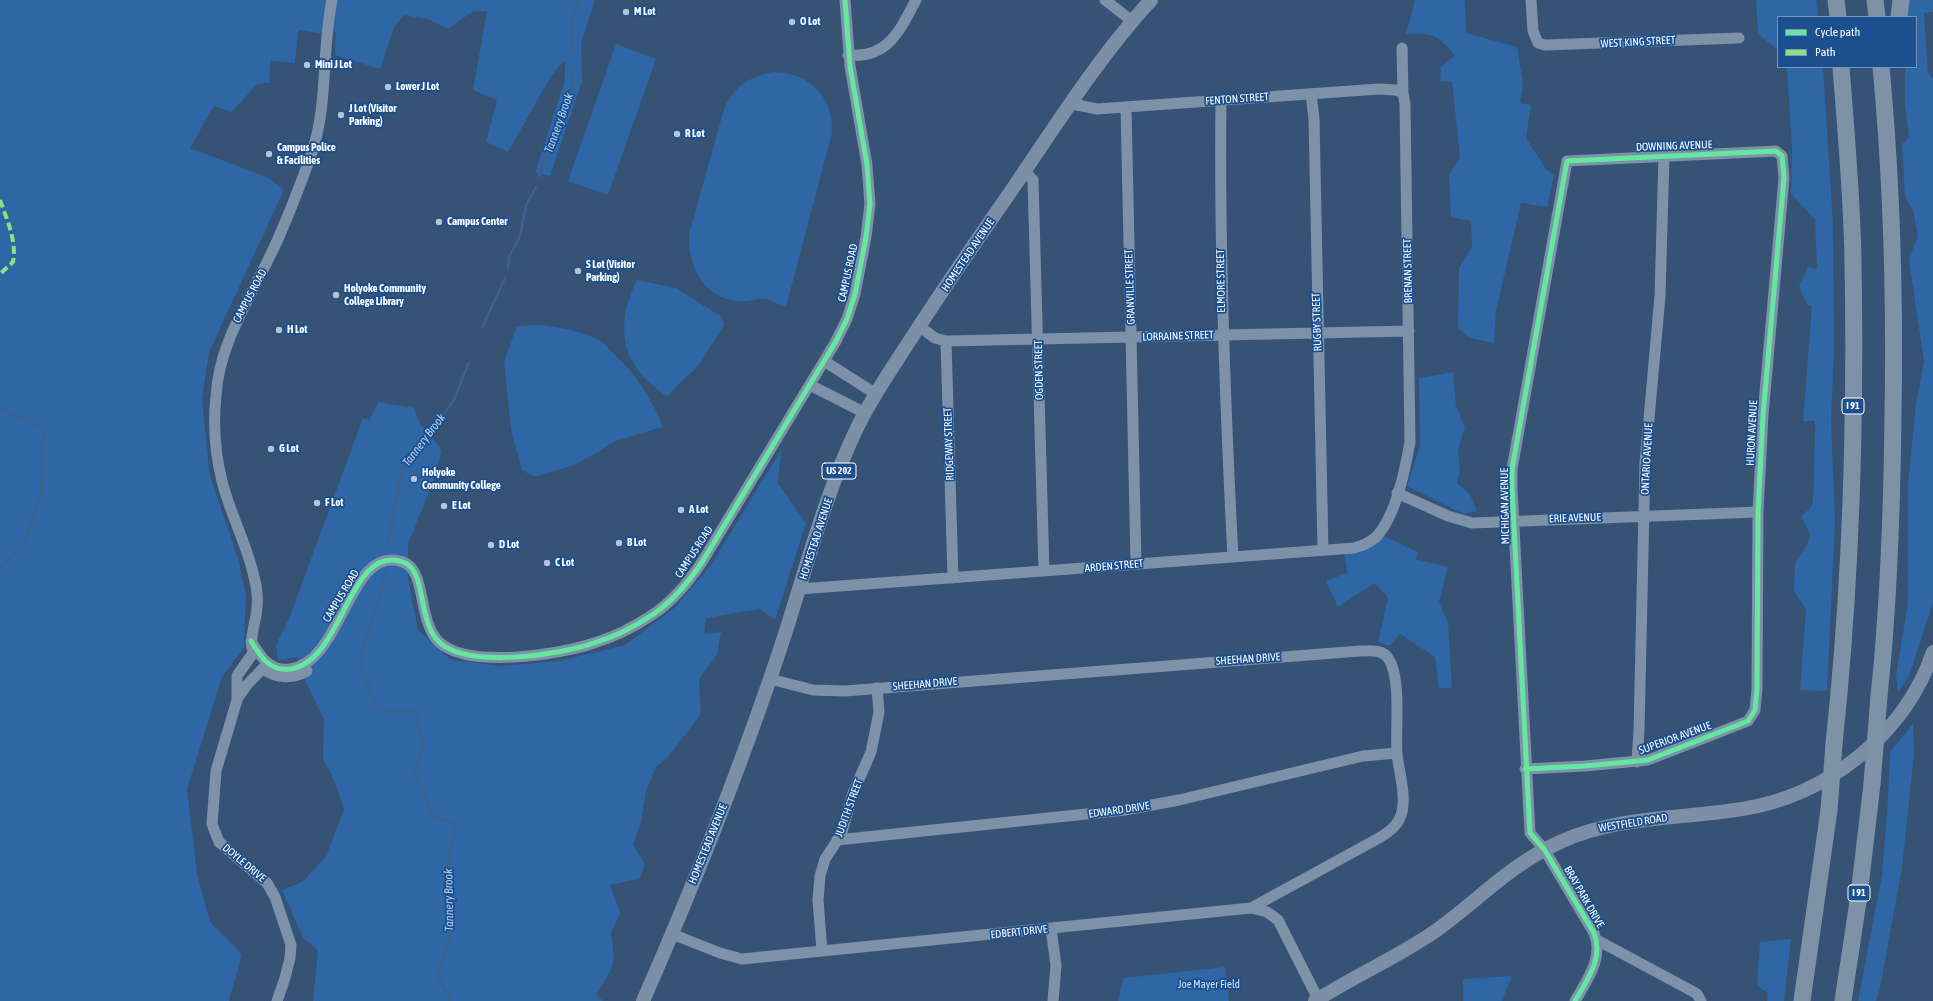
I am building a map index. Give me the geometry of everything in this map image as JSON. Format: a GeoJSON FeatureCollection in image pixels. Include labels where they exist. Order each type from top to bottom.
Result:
{"type":"FeatureCollection","features":[{"type":"Feature","properties":{"kind":"highway"},"geometry":{"type":"LineString","coordinates":[[1836,0],[1838,16]]}},
{"type":"Feature","properties":{"kind":"highway"},"geometry":{"type":"LineString","coordinates":[[1875,0],[1877,16]]}},
{"type":"Feature","properties":{"kind":"highway"},"geometry":{"type":"LineString","coordinates":[[1899,16],[1902,0]]}},
{"type":"Feature","properties":{"kind":"highway","name":"I 91"},"geometry":{"type":"LineString","coordinates":[[1802,1001],[1829,810],[1834,744],[1841,684],[1848,571],[1854,367],[1853,260],[1849,173],[1841,68]]}},
{"type":"Feature","properties":{"kind":"highway","name":"I 91"},"geometry":{"type":"LineString","coordinates":[[1843,1001],[1859,895],[1872,784],[1889,554],[1893,443],[1892,207],[1887,125],[1881,68]]}},
{"type":"Feature","properties":{"kind":"highway"},"geometry":{"type":"LineString","coordinates":[[1887,125],[1893,68]]}},
{"type":"Feature","properties":{"kind":"main road","name":"HOMESTEAD AVENUE"},"geometry":{"type":"LineString","coordinates":[[642,1001],[672,934],[729,792],[770,679],[840,469],[865,413],[919,326],[1072,104],[1132,22],[1151,0]]}},
{"type":"Feature","properties":{"kind":"main road","name":"WESTFIELD ROAD"},"geometry":{"type":"LineString","coordinates":[[1318,1000],[1432,933],[1516,866],[1544,849],[1574,836],[1610,826],[1742,809],[1771,803],[1802,792],[1848,765],[1889,727],[1914,692],[1933,652]]}},
{"type":"Feature","properties":{"kind":"street","name":"CAMPUS ROAD"},"geometry":{"type":"LineString","coordinates":[[332,0],[329,18],[322,110],[311,156],[277,243],[229,337],[217,384],[215,420],[222,481],[246,550],[256,586],[257,608],[251,641],[255,652],[255,659],[265,666],[288,670],[300,667],[318,654],[362,579],[378,563],[388,560],[405,562],[413,569],[419,582],[425,618],[431,632],[446,647],[466,654],[497,658],[561,651],[605,639],[639,623],[662,608],[691,577],[842,332],[852,307],[866,237],[870,194],[867,165],[848,55],[845,0]]}},
{"type":"Feature","properties":{"kind":"street"},"geometry":{"type":"LineString","coordinates":[[848,55],[869,55],[888,44],[897,33],[916,0]]}},
{"type":"Feature","properties":{"kind":"street"},"geometry":{"type":"LineString","coordinates":[[1105,0],[1132,22]]}},
{"type":"Feature","properties":{"kind":"street","name":"WEST KING STREET"},"geometry":{"type":"LineString","coordinates":[[1531,0],[1533,31],[1538,42],[1555,46],[1740,38]]}},
{"type":"Feature","properties":{"kind":"street","name":"BRENAN STREET"},"geometry":{"type":"LineString","coordinates":[[1397,493],[1407,457],[1410,436],[1405,104],[1403,94],[1402,48]]}},
{"type":"Feature","properties":{"kind":"street","name":"FENTON STREET"},"geometry":{"type":"LineString","coordinates":[[1072,104],[1097,109],[1387,89],[1396,90],[1403,94]]}},
{"type":"Feature","properties":{"kind":"street","name":"RUGBY STREET"},"geometry":{"type":"LineString","coordinates":[[1311,94],[1314,119],[1323,550]]}},
{"type":"Feature","properties":{"kind":"street","name":"ELMORE STREET"},"geometry":{"type":"LineString","coordinates":[[1221,100],[1220,197],[1222,334],[1233,557]]}},
{"type":"Feature","properties":{"kind":"street","name":"GRANVILLE STREET"},"geometry":{"type":"LineString","coordinates":[[1126,106],[1136,563]]}},
{"type":"Feature","properties":{"kind":"street","name":"DOWNING AVENUE"},"geometry":{"type":"LineString","coordinates":[[1567,161],[1768,151],[1776,151],[1780,154]]}},
{"type":"Feature","properties":{"kind":"street","name":"HURON AVENUE"},"geometry":{"type":"LineString","coordinates":[[1754,714],[1757,689],[1758,512],[1763,415],[1784,178],[1784,163],[1780,154]]}},
{"type":"Feature","properties":{"kind":"street","name":"ONTARIO AVENUE"},"geometry":{"type":"LineString","coordinates":[[1637,762],[1645,462],[1660,296],[1664,156]]}},
{"type":"Feature","properties":{"kind":"street","name":"MICHIGAN AVENUE"},"geometry":{"type":"LineString","coordinates":[[1544,849],[1530,833],[1525,769],[1512,469],[1567,161]]}},
{"type":"Feature","properties":{"kind":"street","name":"OGDEN STREET"},"geometry":{"type":"LineString","coordinates":[[1025,172],[1033,180],[1044,571]]}},
{"type":"Feature","properties":{"kind":"street"},"geometry":{"type":"LineString","coordinates":[[919,326],[935,338],[946,341]]}},
{"type":"Feature","properties":{"kind":"street","name":"LORRAINE STREET"},"geometry":{"type":"LineString","coordinates":[[946,341],[1409,331]]}},
{"type":"Feature","properties":{"kind":"street","name":"RIDGEWAY STREET"},"geometry":{"type":"LineString","coordinates":[[946,341],[953,578]]}},
{"type":"Feature","properties":{"kind":"street"},"geometry":{"type":"LineString","coordinates":[[824,361],[876,394]]}},
{"type":"Feature","properties":{"kind":"street"},"geometry":{"type":"LineString","coordinates":[[810,385],[865,413]]}},
{"type":"Feature","properties":{"kind":"street","name":"ERIE AVENUE"},"geometry":{"type":"LineString","coordinates":[[1397,493],[1462,521],[1478,523],[1758,512]]}},
{"type":"Feature","properties":{"kind":"street","name":"ARDEN STREET"},"geometry":{"type":"LineString","coordinates":[[799,589],[1354,548],[1369,543],[1375,537],[1383,526],[1397,493]]}},
{"type":"Feature","properties":{"kind":"street","name":"SHEEHAN DRIVE"},"geometry":{"type":"LineString","coordinates":[[770,679],[820,691],[845,691],[1244,659],[1375,651],[1382,653],[1388,658],[1395,676],[1397,753],[1403,805],[1402,813],[1396,824],[1374,841],[1251,908]]}},
{"type":"Feature","properties":{"kind":"street","name":"DOYLE DRIVE"},"geometry":{"type":"LineString","coordinates":[[237,700],[237,676],[255,652]]}},
{"type":"Feature","properties":{"kind":"street","name":"DOYLE DRIVE"},"geometry":{"type":"LineString","coordinates":[[265,666],[246,686],[237,700],[216,771],[213,790],[212,824],[219,842],[267,883],[275,897],[291,945],[290,958],[277,1001]]}},
{"type":"Feature","properties":{"kind":"street","name":"JUDITH STREET"},"geometry":{"type":"LineString","coordinates":[[822,951],[818,909],[818,884],[825,859],[846,822],[853,793],[872,748],[880,712],[878,688]]}},
{"type":"Feature","properties":{"kind":"street","name":"SUPERIOR AVENUE"},"geometry":{"type":"LineString","coordinates":[[1525,769],[1648,760],[1748,721],[1754,714]]}},
{"type":"Feature","properties":{"kind":"street","name":"EDWARD DRIVE"},"geometry":{"type":"LineString","coordinates":[[837,840],[1125,810],[1179,800],[1363,756],[1397,753]]}},
{"type":"Feature","properties":{"kind":"street","name":"BRAY PARK DRIVE"},"geometry":{"type":"LineString","coordinates":[[1544,849],[1597,940],[1598,956],[1595,965],[1575,1001]]}},
{"type":"Feature","properties":{"kind":"street","name":"EDBERT DRIVE"},"geometry":{"type":"LineString","coordinates":[[672,934],[720,953],[742,959],[1251,908],[1267,912],[1278,920],[1318,1000]]}},
{"type":"Feature","properties":{"kind":"street"},"geometry":{"type":"LineString","coordinates":[[1050,929],[1056,965],[1053,1001]]}},
{"type":"Feature","properties":{"kind":"street","name":"BRAY PARK DRIVE"},"geometry":{"type":"LineString","coordinates":[[1597,940],[1694,992],[1701,1001]]}},
{"type":"Feature","properties":{"kind":"green space"},"geometry":{"type":"Polygon","coordinates":[[[0,0],[595,0],[581,43],[582,81],[550,176],[535,173],[565,80],[565,60],[551,76],[508,152],[486,142],[497,100],[473,90],[487,11],[472,12],[448,29],[428,19],[404,15],[394,27],[380,69],[335,55],[336,32],[319,33],[298,30],[295,63],[271,61],[269,83],[257,84],[232,112],[214,106],[190,148],[269,178],[284,190],[209,352],[202,400],[210,476],[238,558],[246,596],[244,648],[222,677],[187,789],[197,874],[210,922],[242,954],[229,1001],[0,1001],[0,0]]]}},
{"type":"Feature","properties":{"kind":"green space"},"geometry":{"type":"Polygon","coordinates":[[[1415,0],[1465,0],[1466,33],[1517,47],[1523,84],[1520,103],[1531,105],[1526,138],[1546,169],[1554,175],[1547,207],[1521,203],[1496,311],[1494,343],[1470,338],[1458,328],[1459,268],[1472,246],[1471,221],[1451,217],[1449,176],[1460,157],[1452,82],[1440,81],[1441,67],[1455,55],[1434,36],[1423,34],[1406,34],[1415,0]]]}},
{"type":"Feature","properties":{"kind":"green space"},"geometry":{"type":"Polygon","coordinates":[[[1756,0],[1816,0],[1818,16],[1777,16],[1777,49],[1758,34],[1756,0]]]}},
{"type":"Feature","properties":{"kind":"green space"},"geometry":{"type":"Polygon","coordinates":[[[1907,0],[1933,0],[1933,12],[1924,13],[1928,73],[1933,79],[1933,602],[1909,676],[1898,692],[1896,675],[1908,603],[1908,485],[1916,403],[1924,362],[1909,260],[1918,236],[1913,210],[1905,197],[1902,144],[1909,137],[1905,106],[1905,68],[1917,68],[1917,16],[1905,16],[1907,0]]]}},
{"type":"Feature","properties":{"kind":"green space"},"geometry":{"type":"Polygon","coordinates":[[[616,44],[656,59],[608,195],[568,181],[616,44]]]}},
{"type":"Feature","properties":{"kind":"green space"},"geometry":{"type":"Polygon","coordinates":[[[1787,68],[1823,68],[1833,224],[1834,351],[1831,419],[1835,523],[1827,691],[1800,690],[1806,609],[1794,592],[1795,563],[1807,544],[1810,534],[1801,517],[1812,506],[1814,485],[1815,421],[1803,421],[1812,306],[1807,305],[1799,286],[1808,267],[1817,269],[1815,219],[1791,194],[1792,148],[1787,68]]]}},
{"type":"Feature","properties":{"kind":"green space"},"geometry":{"type":"Polygon","coordinates":[[[772,72],[797,76],[817,89],[824,97],[832,120],[832,133],[786,307],[766,299],[739,301],[724,298],[714,293],[699,277],[694,267],[689,245],[689,234],[724,109],[732,94],[743,84],[756,77],[772,72]]]}},
{"type":"Feature","properties":{"kind":"green space"},"geometry":{"type":"Polygon","coordinates":[[[637,280],[676,288],[722,317],[724,325],[699,365],[667,396],[652,385],[640,372],[631,359],[626,345],[624,330],[625,314],[637,280]]]}},
{"type":"Feature","properties":{"kind":"green space"},"geometry":{"type":"Polygon","coordinates":[[[539,325],[578,332],[603,342],[637,379],[649,397],[663,427],[618,440],[575,465],[534,477],[522,470],[511,429],[504,361],[517,326],[539,325]]]}},
{"type":"Feature","properties":{"kind":"green space"},"geometry":{"type":"Polygon","coordinates":[[[1453,372],[1456,406],[1465,427],[1458,450],[1460,469],[1457,483],[1470,494],[1477,511],[1463,514],[1407,486],[1420,445],[1419,378],[1453,372]]]}},
{"type":"Feature","properties":{"kind":"green space"},"geometry":{"type":"Polygon","coordinates":[[[378,402],[414,408],[420,424],[442,450],[433,482],[408,544],[408,578],[418,630],[451,660],[501,666],[559,661],[625,645],[674,608],[711,565],[781,450],[778,483],[806,523],[775,620],[760,609],[706,618],[704,634],[721,632],[717,655],[699,679],[701,714],[668,757],[657,766],[646,790],[641,822],[633,844],[645,865],[639,879],[610,885],[620,913],[611,933],[614,956],[611,970],[596,994],[603,1001],[313,1001],[318,950],[303,938],[282,890],[302,882],[326,857],[344,809],[335,782],[323,759],[324,720],[306,682],[298,657],[278,660],[276,645],[290,616],[363,418],[370,420],[378,402]]]}},
{"type":"Feature","properties":{"kind":"green space"},"geometry":{"type":"Polygon","coordinates":[[[1384,536],[1419,553],[1415,559],[1448,567],[1439,601],[1448,623],[1452,688],[1439,688],[1435,657],[1400,634],[1390,646],[1378,642],[1388,598],[1375,583],[1338,607],[1326,581],[1347,573],[1344,553],[1366,548],[1384,536]]]}},
{"type":"Feature","properties":{"kind":"green space"},"geometry":{"type":"Polygon","coordinates":[[[1913,724],[1914,754],[1902,868],[1880,988],[1876,1001],[1858,1001],[1882,875],[1890,752],[1913,724]]]}},
{"type":"Feature","properties":{"kind":"green space"},"geometry":{"type":"Polygon","coordinates":[[[1791,939],[1784,1001],[1767,1001],[1768,993],[1757,986],[1760,942],[1791,939]]]}},
{"type":"Feature","properties":{"kind":"green space","name":"Joe Mayer Field"},"geometry":{"type":"Polygon","coordinates":[[[1225,967],[1229,1001],[1118,1001],[1123,978],[1225,967]]]}},
{"type":"Feature","properties":{"kind":"green space"},"geometry":{"type":"Polygon","coordinates":[[[1512,976],[1502,1001],[1463,1001],[1463,979],[1512,976]]]}},
{"type":"Feature","properties":{"kind":"waterway","name":"Tannery Brook"},"geometry":{"type":"LineString","coordinates":[[571,52],[573,18],[580,0]]}},
{"type":"Feature","properties":{"kind":"waterway","name":"Tannery Brook"},"geometry":{"type":"LineString","coordinates":[[539,176],[573,84],[573,69]]}},
{"type":"Feature","properties":{"kind":"waterway","name":"Tannery Brook"},"geometry":{"type":"LineString","coordinates":[[508,268],[509,257],[520,236],[526,205],[536,187]]}},
{"type":"Feature","properties":{"kind":"waterway","name":"Tannery Brook"},"geometry":{"type":"LineString","coordinates":[[482,328],[505,278]]}},
{"type":"Feature","properties":{"kind":"waterway","name":"Tannery Brook"},"geometry":{"type":"LineString","coordinates":[[388,547],[401,471],[454,400],[469,362]]}},
{"type":"Feature","properties":{"kind":"waterway"},"geometry":{"type":"LineString","coordinates":[[0,408],[43,429],[42,491],[27,537],[4,565],[0,566]]}},
{"type":"Feature","properties":{"kind":"waterway","name":"Tannery Brook"},"geometry":{"type":"LineString","coordinates":[[386,572],[360,661],[377,710],[415,711],[423,745],[414,770],[432,815],[456,824],[447,867],[450,936],[438,977],[450,997],[450,1001]]}},
{"type":"Feature","properties":{"kind":"marked path"},"geometry":{"type":"LineString","coordinates":[[0,200],[11,231],[14,246],[13,262],[0,274]]}},
{"type":"Feature","properties":{"kind":"cycle path"},"geometry":{"type":"LineString","coordinates":[[251,641],[266,662],[277,668],[290,669],[308,662],[323,647],[357,586],[370,570],[385,561],[403,562],[411,567],[416,575],[427,622],[432,633],[439,642],[453,650],[471,655],[514,657],[559,652],[578,648],[601,641],[631,628],[659,610],[679,592],[702,562],[835,343],[847,319],[855,294],[866,237],[870,204],[867,165],[850,66],[845,0]]}},
{"type":"Feature","properties":{"kind":"cycle path"},"geometry":{"type":"LineString","coordinates":[[1525,769],[1585,766],[1648,760],[1748,721],[1755,710],[1757,689],[1758,512],[1763,415],[1784,178],[1782,156],[1776,151],[1567,161],[1512,469],[1512,489],[1530,833],[1544,849],[1594,933],[1597,942],[1596,960],[1589,977],[1575,1001]]}},
{"type":"Feature","properties":{"kind":"place","name":"M Lot"},"geometry":{"type":"Point","coordinates":[626,12]}},
{"type":"Feature","properties":{"kind":"place","name":"O Lot"},"geometry":{"type":"Point","coordinates":[792,22]}},
{"type":"Feature","properties":{"kind":"place","name":"Mini J Lot"},"geometry":{"type":"Point","coordinates":[307,65]}},
{"type":"Feature","properties":{"kind":"place","name":"Lower J Lot"},"geometry":{"type":"Point","coordinates":[388,87]}},
{"type":"Feature","properties":{"kind":"place","name":"J Lot (Visitor Parking)"},"geometry":{"type":"Point","coordinates":[341,115]}},
{"type":"Feature","properties":{"kind":"place","name":"R Lot"},"geometry":{"type":"Point","coordinates":[677,134]}},
{"type":"Feature","properties":{"kind":"place","name":"Campus Police & Facilities"},"geometry":{"type":"Point","coordinates":[269,154]}},
{"type":"Feature","properties":{"kind":"place","name":"Campus Center"},"geometry":{"type":"Point","coordinates":[439,222]}},
{"type":"Feature","properties":{"kind":"place","name":"S Lot (Visitor Parking)"},"geometry":{"type":"Point","coordinates":[578,271]}},
{"type":"Feature","properties":{"kind":"place","name":"Holyoke Community College Library"},"geometry":{"type":"Point","coordinates":[336,295]}},
{"type":"Feature","properties":{"kind":"place","name":"H Lot"},"geometry":{"type":"Point","coordinates":[279,330]}},
{"type":"Feature","properties":{"kind":"place","name":"G Lot"},"geometry":{"type":"Point","coordinates":[271,449]}},
{"type":"Feature","properties":{"kind":"place","name":"Holyoke Community College"},"geometry":{"type":"Point","coordinates":[414,479]}},
{"type":"Feature","properties":{"kind":"place","name":"F Lot"},"geometry":{"type":"Point","coordinates":[317,503]}},
{"type":"Feature","properties":{"kind":"place","name":"E Lot"},"geometry":{"type":"Point","coordinates":[444,506]}},
{"type":"Feature","properties":{"kind":"place","name":"A Lot"},"geometry":{"type":"Point","coordinates":[681,510]}},
{"type":"Feature","properties":{"kind":"place","name":"B Lot"},"geometry":{"type":"Point","coordinates":[619,543]}},
{"type":"Feature","properties":{"kind":"place","name":"D Lot"},"geometry":{"type":"Point","coordinates":[491,545]}},
{"type":"Feature","properties":{"kind":"place","name":"C Lot"},"geometry":{"type":"Point","coordinates":[547,563]}}]}
